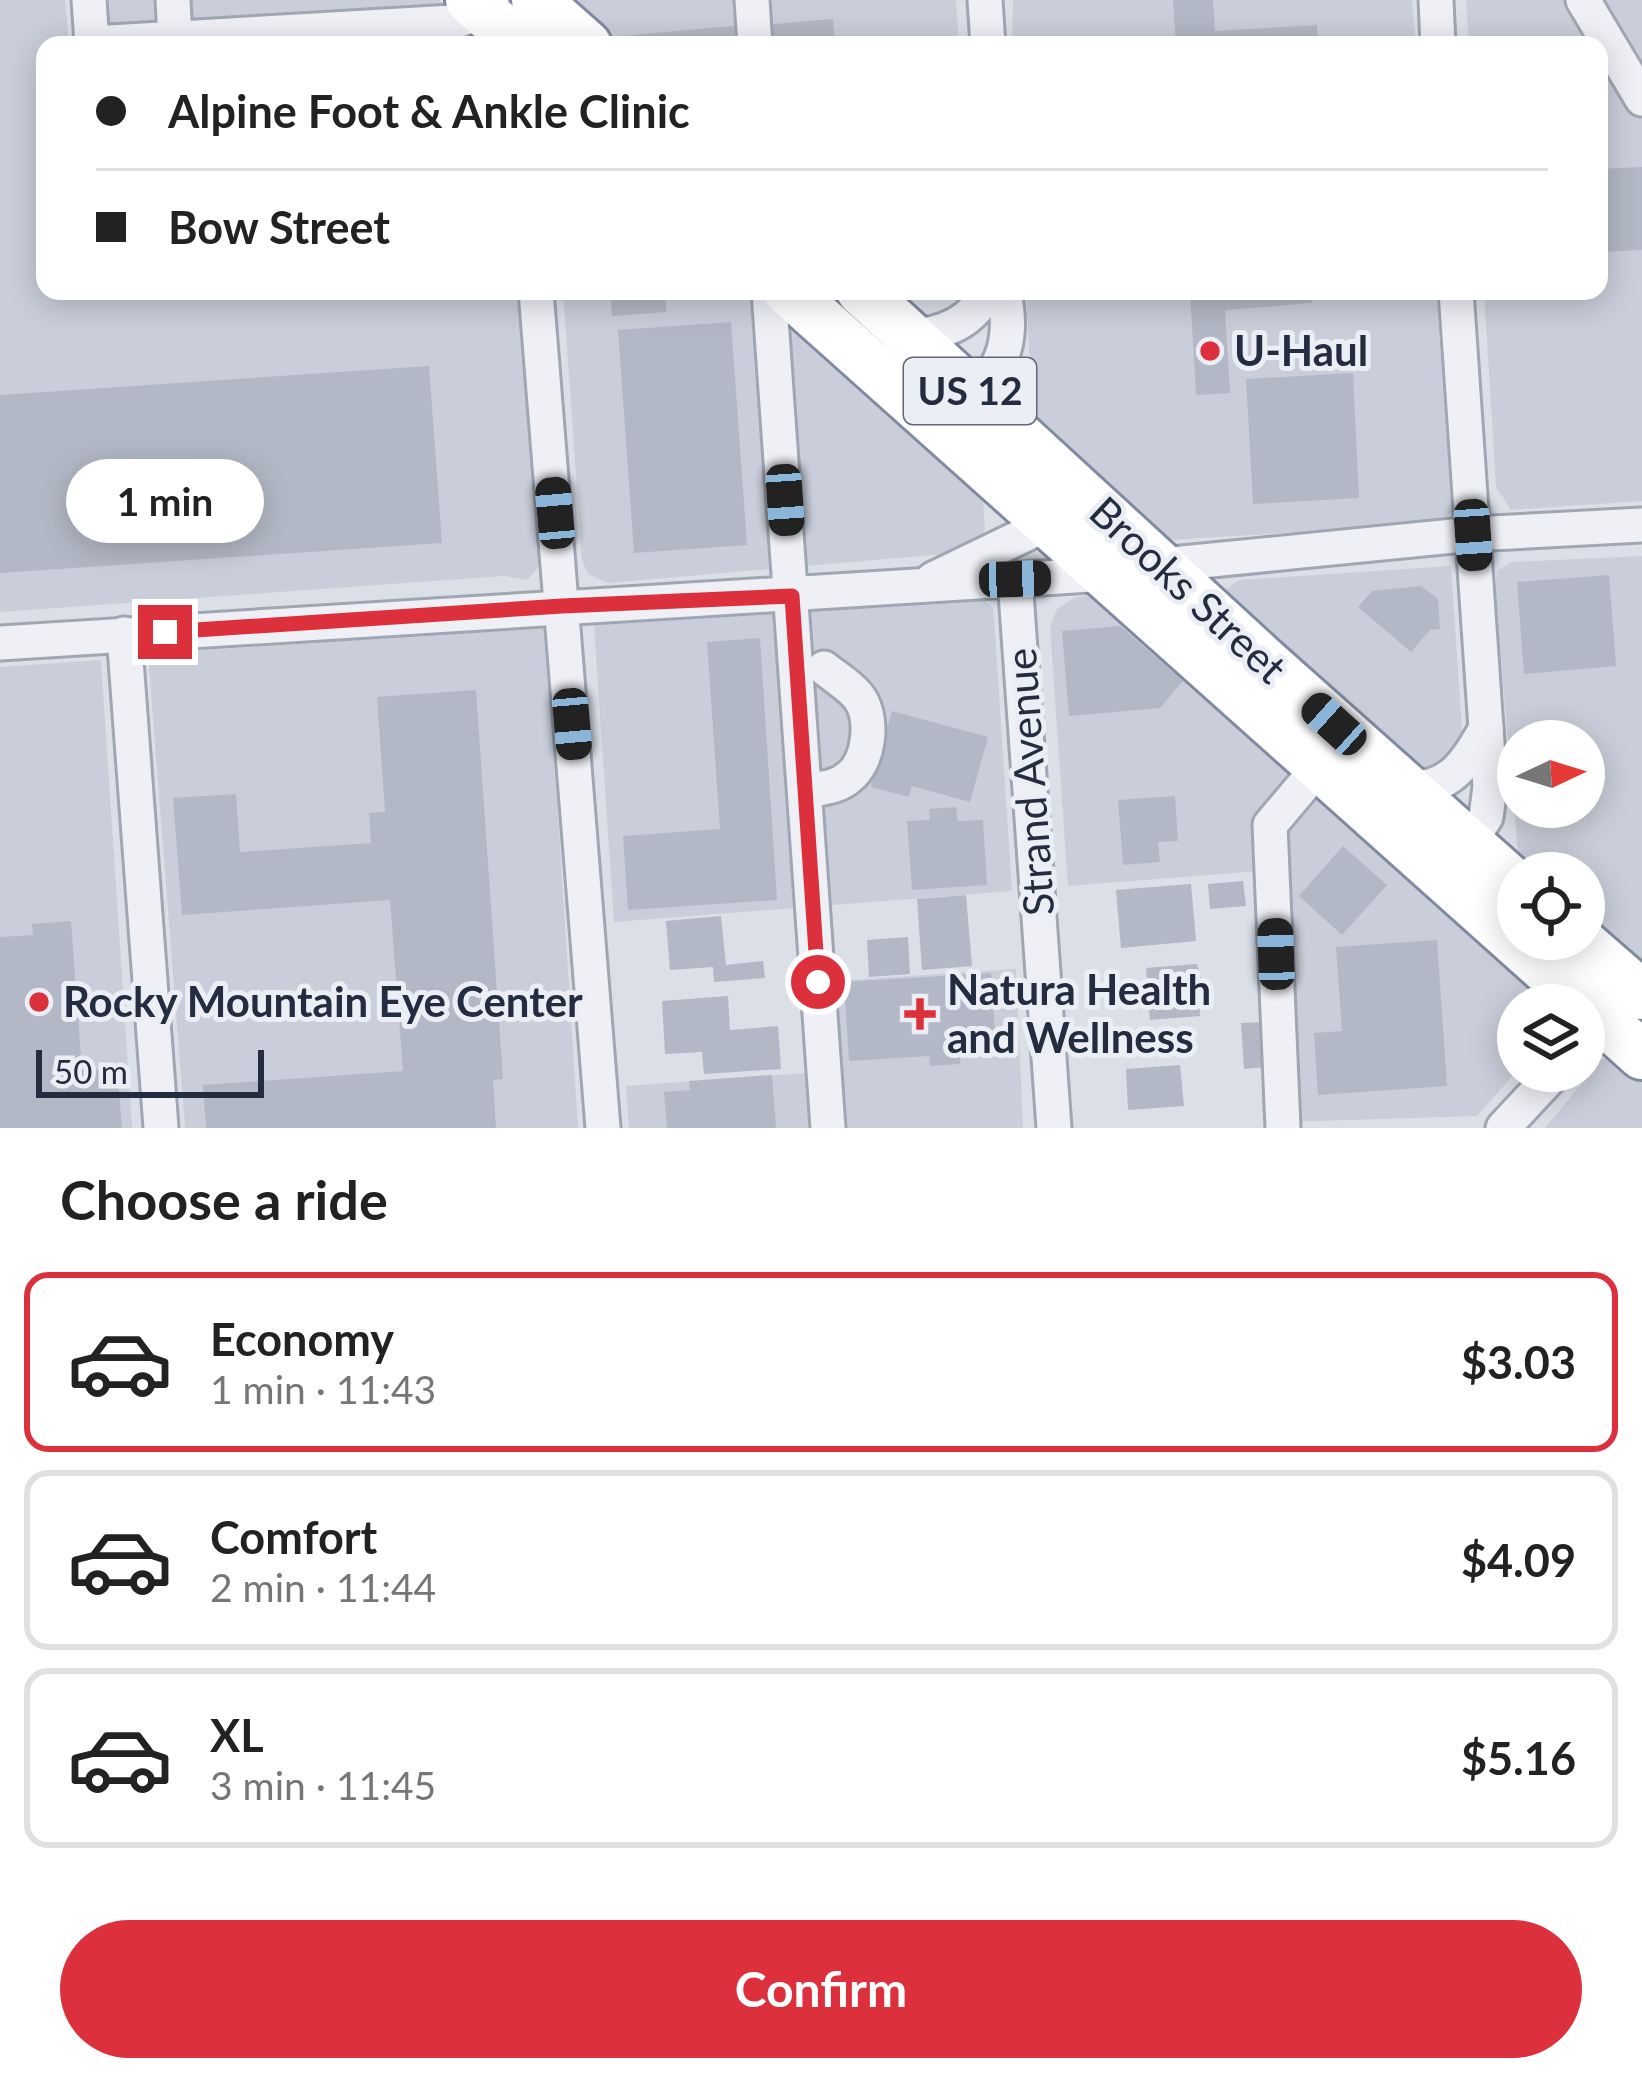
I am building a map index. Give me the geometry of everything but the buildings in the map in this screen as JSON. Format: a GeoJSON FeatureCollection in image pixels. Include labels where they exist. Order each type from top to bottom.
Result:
{"type":"FeatureCollection","features":[{"type":"Feature","properties":{"kind":"highway"},"geometry":{"type":"LineString","coordinates":[[536,0],[574,36]]}},
{"type":"Feature","properties":{"kind":"highway"},"geometry":{"type":"LineString","coordinates":[[482,4],[512,36]]}},
{"type":"Feature","properties":{"kind":"highway","name":"Brooks Street"},"geometry":{"type":"LineString","coordinates":[[801,300],[959,412],[1065,507],[1162,565],[1403,787],[1457,862],[1497,878]]}},
{"type":"Feature","properties":{"kind":"highway","name":"Brooks Street"},"geometry":{"type":"LineString","coordinates":[[871,300],[910,336],[959,412]]}},
{"type":"Feature","properties":{"kind":"highway","name":"Brooks Street"},"geometry":{"type":"LineString","coordinates":[[1065,507],[1106,574],[1318,769],[1457,862],[1615,1010]]}},
{"type":"Feature","properties":{"kind":"highway","name":"Brooks Street"},"geometry":{"type":"LineString","coordinates":[[1589,960],[1642,1055]]}},
{"type":"Feature","properties":{"kind":"street"},"geometry":{"type":"LineString","coordinates":[[89,0],[92,36]]}},
{"type":"Feature","properties":{"kind":"street"},"geometry":{"type":"LineString","coordinates":[[173,0],[175,36]]}},
{"type":"Feature","properties":{"kind":"street"},"geometry":{"type":"LineString","coordinates":[[752,0],[754,36]]}},
{"type":"Feature","properties":{"kind":"street"},"geometry":{"type":"LineString","coordinates":[[986,0],[988,36]]}},
{"type":"Feature","properties":{"kind":"street"},"geometry":{"type":"LineString","coordinates":[[1436,0],[1438,36]]}},
{"type":"Feature","properties":{"kind":"street"},"geometry":{"type":"LineString","coordinates":[[1583,0],[1604,36]]}},
{"type":"Feature","properties":{"kind":"street"},"geometry":{"type":"LineString","coordinates":[[210,36],[453,22],[482,4]]}},
{"type":"Feature","properties":{"kind":"street"},"geometry":{"type":"LineString","coordinates":[[1608,42],[1642,99]]}},
{"type":"Feature","properties":{"kind":"street"},"geometry":{"type":"LineString","coordinates":[[537,300],[603,1128]]}},
{"type":"Feature","properties":{"kind":"street"},"geometry":{"type":"LineString","coordinates":[[770,300],[828,1128]]}},
{"type":"Feature","properties":{"kind":"street"},"geometry":{"type":"LineString","coordinates":[[910,336],[958,325],[973,315],[982,300]]}},
{"type":"Feature","properties":{"kind":"street"},"geometry":{"type":"LineString","coordinates":[[959,412],[997,372],[1006,347],[1006,300]]}},
{"type":"Feature","properties":{"kind":"street"},"geometry":{"type":"LineString","coordinates":[[1457,300],[1489,807],[1457,862]]}},
{"type":"Feature","properties":{"kind":"street"},"geometry":{"type":"LineString","coordinates":[[915,587],[1065,507]]}},
{"type":"Feature","properties":{"kind":"street"},"geometry":{"type":"LineString","coordinates":[[1162,565],[1473,535],[1642,525]]}},
{"type":"Feature","properties":{"kind":"street"},"geometry":{"type":"LineString","coordinates":[[0,643],[1106,574]]}},
{"type":"Feature","properties":{"kind":"street","name":"Strand Avenue"},"geometry":{"type":"LineString","coordinates":[[1015,579],[1054,1128]]}},
{"type":"Feature","properties":{"kind":"street"},"geometry":{"type":"LineString","coordinates":[[124,634],[161,1128]]}},
{"type":"Feature","properties":{"kind":"street"},"geometry":{"type":"LineString","coordinates":[[805,791],[837,785],[854,775],[869,725],[860,699],[824,668]]}},
{"type":"Feature","properties":{"kind":"street"},"geometry":{"type":"LineString","coordinates":[[1403,787],[1441,784],[1457,774],[1486,728]]}},
{"type":"Feature","properties":{"kind":"street"},"geometry":{"type":"LineString","coordinates":[[1283,1128],[1270,824],[1318,769]]}},
{"type":"Feature","properties":{"kind":"street"},"geometry":{"type":"LineString","coordinates":[[1516,1121],[1539,1092]]}},
{"type":"Feature","properties":{"kind":"shaded area"},"geometry":{"type":"Polygon","coordinates":[[[0,0],[65,0],[68,36],[36,36],[36,300],[519,300],[541,564],[527,580],[504,576],[0,612],[0,0]]]}},
{"type":"Feature","properties":{"kind":"shaded area"},"geometry":{"type":"Polygon","coordinates":[[[104,0],[439,0],[463,21],[208,36],[106,36],[104,0]]]}},
{"type":"Feature","properties":{"kind":"shaded area"},"geometry":{"type":"Polygon","coordinates":[[[557,0],[956,0],[958,36],[596,36],[557,0]]]}},
{"type":"Feature","properties":{"kind":"shaded area"},"geometry":{"type":"Polygon","coordinates":[[[1013,0],[1412,0],[1415,36],[1012,36],[1013,0]]]}},
{"type":"Feature","properties":{"kind":"shaded area"},"geometry":{"type":"Polygon","coordinates":[[[1466,0],[1642,0],[1642,501],[1511,510],[1496,487],[1485,300],[1608,300],[1608,36],[1468,36],[1466,0]]]}},
{"type":"Feature","properties":{"kind":"shaded area"},"geometry":{"type":"Polygon","coordinates":[[[564,300],[768,300],[982,487],[985,530],[977,543],[956,553],[608,583],[588,574],[582,560],[564,300]]]}},
{"type":"Feature","properties":{"kind":"shaded area"},"geometry":{"type":"Polygon","coordinates":[[[1026,300],[1437,300],[1452,511],[1443,523],[1170,540],[1040,427],[1032,406],[1026,300]]]}},
{"type":"Feature","properties":{"kind":"shaded area"},"geometry":{"type":"Polygon","coordinates":[[[1642,556],[1642,973],[1605,940],[1605,852],[1518,852],[1516,828],[1605,828],[1605,720],[1506,720],[1497,571],[1511,562],[1642,556]]]}},
{"type":"Feature","properties":{"kind":"shaded area"},"geometry":{"type":"Polygon","coordinates":[[[1451,566],[1462,730],[1454,759],[1434,769],[1418,767],[1227,600],[1225,590],[1239,580],[1451,566]]]}},
{"type":"Feature","properties":{"kind":"shaded area"},"geometry":{"type":"Polygon","coordinates":[[[1092,594],[1497,951],[1497,960],[1507,960],[1534,984],[1497,984],[1498,1092],[1477,1116],[1283,1122],[1272,870],[1068,886],[1050,627],[1057,609],[1092,594]]]}},
{"type":"Feature","properties":{"kind":"shaded area"},"geometry":{"type":"Polygon","coordinates":[[[983,600],[993,608],[994,618],[1012,891],[614,922],[594,626],[602,618],[983,600]]]}},
{"type":"Feature","properties":{"kind":"shaded area"},"geometry":{"type":"Polygon","coordinates":[[[546,627],[578,1128],[185,1128],[148,654],[546,627]]]}},
{"type":"Feature","properties":{"kind":"shaded area"},"geometry":{"type":"Polygon","coordinates":[[[101,660],[132,1128],[0,1128],[0,667],[101,660]]]}},
{"type":"Feature","properties":{"kind":"shaded area"},"geometry":{"type":"Polygon","coordinates":[[[1016,969],[1023,1128],[629,1128],[626,1086],[808,1073],[818,982],[1016,969]]]}},
{"type":"Feature","properties":{"kind":"shaded area"},"geometry":{"type":"Polygon","coordinates":[[[1605,1059],[1615,1059],[1642,1079],[1642,1128],[1545,1128],[1575,1092],[1605,1092],[1605,1059]]]}},
{"type":"Feature","properties":{"kind":"place","name":"U-Haul"},"geometry":{"type":"Point","coordinates":[1210,351]}},
{"type":"Feature","properties":{"kind":"place","name":"Rocky Mountain Eye Center"},"geometry":{"type":"Point","coordinates":[39,1002]}},
{"type":"Feature","properties":{"kind":"place","name":"Natura Health and Wellness"},"geometry":{"type":"Point","coordinates":[920,1014]}},
{"type":"Feature","properties":{"kind":"route"},"geometry":{"type":"LineString","coordinates":[[165,632],[792,596],[818,982]]}}]}
